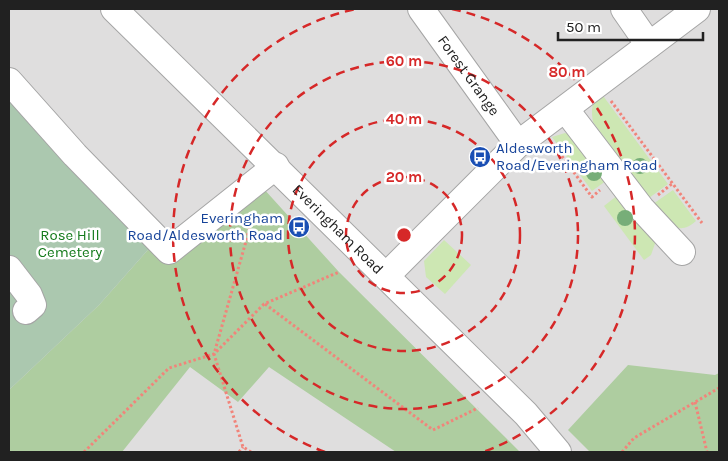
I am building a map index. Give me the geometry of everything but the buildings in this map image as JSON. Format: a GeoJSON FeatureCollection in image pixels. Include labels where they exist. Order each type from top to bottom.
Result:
{"type":"FeatureCollection","features":[{"type":"Feature","properties":{"kind":"street","name":"Everingham Road"},"geometry":{"type":"LineString","coordinates":[[114,9],[270,171],[386,276],[526,414],[558,452]]}},
{"type":"Feature","properties":{"kind":"street","name":"Forest Grange"},"geometry":{"type":"LineString","coordinates":[[421,9],[518,144]]}},
{"type":"Feature","properties":{"kind":"street"},"geometry":{"type":"LineString","coordinates":[[624,9],[649,45]]}},
{"type":"Feature","properties":{"kind":"street"},"geometry":{"type":"LineString","coordinates":[[386,276],[518,144],[566,110],[697,9]]}},
{"type":"Feature","properties":{"kind":"street"},"geometry":{"type":"LineString","coordinates":[[9,81],[75,155],[170,251],[270,171]]}},
{"type":"Feature","properties":{"kind":"street"},"geometry":{"type":"LineString","coordinates":[[566,110],[642,208],[682,252]]}},
{"type":"Feature","properties":{"kind":"street"},"geometry":{"type":"LineString","coordinates":[[9,269],[29,295],[33,305],[26,311]]}},
{"type":"Feature","properties":{"kind":"path"},"geometry":{"type":"LineString","coordinates":[[599,84],[702,223]]}},
{"type":"Feature","properties":{"kind":"path"},"geometry":{"type":"LineString","coordinates":[[540,128],[592,197],[617,177]]}},
{"type":"Feature","properties":{"kind":"path"},"geometry":{"type":"LineString","coordinates":[[251,452],[243,447],[214,354],[270,171]]}},
{"type":"Feature","properties":{"kind":"path"},"geometry":{"type":"LineString","coordinates":[[84,452],[169,368],[214,354],[264,304],[340,272]]}},
{"type":"Feature","properties":{"kind":"path"},"geometry":{"type":"LineString","coordinates":[[264,304],[433,430],[478,408]]}},
{"type":"Feature","properties":{"kind":"path"},"geometry":{"type":"LineString","coordinates":[[622,452],[634,438],[719,388]]}},
{"type":"Feature","properties":{"kind":"path"},"geometry":{"type":"LineString","coordinates":[[695,402],[707,452]]}},
{"type":"Feature","properties":{"kind":"path"},"geometry":{"type":"LineString","coordinates":[[239,452],[243,447]]}},
{"type":"Feature","properties":{"kind":"shaded area"},"geometry":{"type":"Polygon","coordinates":[[[9,9],[719,9],[719,452],[9,452],[9,9]]]}},
{"type":"Feature","properties":{"kind":"green space","name":"Rose Hill Cemetery"},"geometry":{"type":"Polygon","coordinates":[[[9,90],[154,243],[99,305],[9,390],[9,90]]]}},
{"type":"Feature","properties":{"kind":"green space"},"geometry":{"type":"Polygon","coordinates":[[[601,93],[668,184],[649,198],[593,122],[593,106],[601,93]]]}},
{"type":"Feature","properties":{"kind":"green space"},"geometry":{"type":"Polygon","coordinates":[[[565,133],[581,140],[610,178],[592,191],[552,137],[565,133]]]}},
{"type":"Feature","properties":{"kind":"green space"},"geometry":{"type":"Polygon","coordinates":[[[253,177],[339,272],[520,452],[396,452],[269,367],[238,402],[190,367],[122,452],[9,452],[9,390],[99,305],[154,243],[201,222],[253,177]]]}},
{"type":"Feature","properties":{"kind":"green space"},"geometry":{"type":"Polygon","coordinates":[[[673,190],[696,221],[689,226],[683,228],[672,225],[653,204],[673,190]]]}},
{"type":"Feature","properties":{"kind":"green space"},"geometry":{"type":"Polygon","coordinates":[[[623,191],[657,238],[651,255],[644,260],[604,206],[623,191]]]}},
{"type":"Feature","properties":{"kind":"green space"},"geometry":{"type":"Polygon","coordinates":[[[444,240],[471,265],[445,294],[426,277],[424,261],[444,240]]]}},
{"type":"Feature","properties":{"kind":"green space"},"geometry":{"type":"Polygon","coordinates":[[[628,365],[715,375],[719,373],[719,452],[590,452],[568,430],[628,365]]]}},
{"type":"Feature","properties":{"kind":"place","name":"Aldesworth Road/Everingham Road"},"geometry":{"type":"Point","coordinates":[480,157]}},
{"type":"Feature","properties":{"kind":"place","name":"Everingham Road/Aldesworth Road"},"geometry":{"type":"Point","coordinates":[299,227]}}]}
